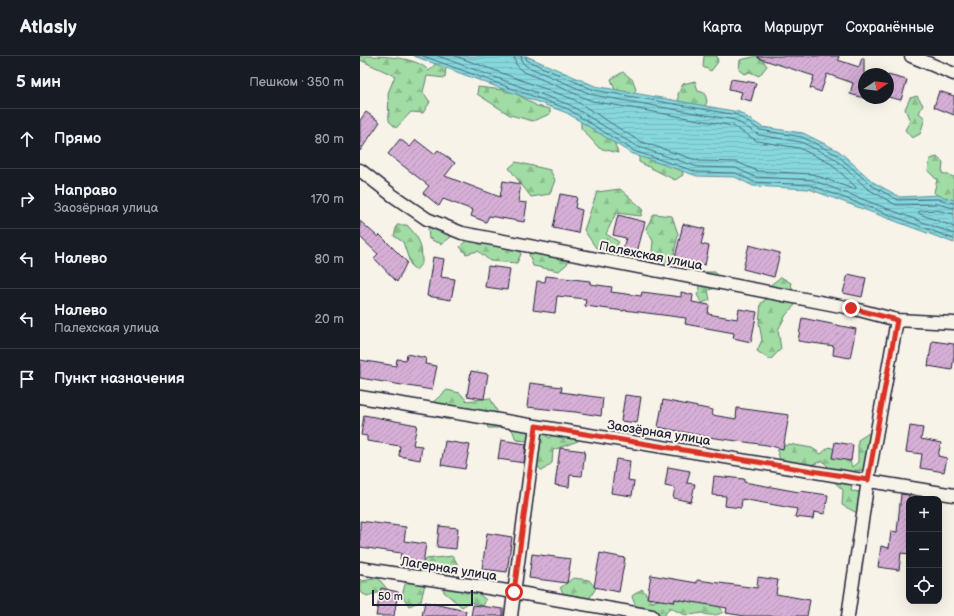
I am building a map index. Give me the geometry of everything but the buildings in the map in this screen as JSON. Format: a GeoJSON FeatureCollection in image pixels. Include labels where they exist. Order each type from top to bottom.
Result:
{"type":"FeatureCollection","features":[{"type":"Feature","properties":{"kind":"street"},"geometry":{"type":"LineString","coordinates":[[911,56],[932,60],[954,74]]}},
{"type":"Feature","properties":{"kind":"street","name":"Палехская улица"},"geometry":{"type":"LineString","coordinates":[[360,170],[392,196],[427,219],[462,233],[851,308],[897,320],[954,323]]}},
{"type":"Feature","properties":{"kind":"street"},"geometry":{"type":"LineString","coordinates":[[848,616],[868,480],[897,320]]}},
{"type":"Feature","properties":{"kind":"street","name":"Заозёрная улица"},"geometry":{"type":"LineString","coordinates":[[360,397],[954,495]]}},
{"type":"Feature","properties":{"kind":"street"},"geometry":{"type":"LineString","coordinates":[[512,616],[536,426]]}},
{"type":"Feature","properties":{"kind":"street","name":"Лагерная улица"},"geometry":{"type":"LineString","coordinates":[[360,568],[514,592],[652,616]]}},
{"type":"Feature","properties":{"kind":"green space"},"geometry":{"type":"Polygon","coordinates":[[[360,56],[398,58],[416,62],[429,71],[437,62],[446,66],[445,78],[427,76],[423,92],[430,102],[423,113],[411,112],[396,128],[389,121],[388,93],[395,76],[360,60],[360,56]]]}},
{"type":"Feature","properties":{"kind":"green space"},"geometry":{"type":"Polygon","coordinates":[[[704,56],[717,56],[718,62],[711,71],[703,67],[704,56]]]}},
{"type":"Feature","properties":{"kind":"green space"},"geometry":{"type":"Polygon","coordinates":[[[760,56],[767,66],[759,76],[750,72],[744,74],[739,70],[740,60],[760,56]]]}},
{"type":"Feature","properties":{"kind":"green space"},"geometry":{"type":"Polygon","coordinates":[[[623,72],[633,80],[636,90],[630,96],[616,93],[611,79],[623,72]]]}},
{"type":"Feature","properties":{"kind":"green space"},"geometry":{"type":"Polygon","coordinates":[[[695,81],[698,91],[705,93],[707,102],[701,114],[679,108],[678,94],[683,84],[695,81]]]}},
{"type":"Feature","properties":{"kind":"green space"},"geometry":{"type":"Polygon","coordinates":[[[478,87],[512,91],[537,106],[550,109],[550,114],[533,121],[510,115],[477,94],[478,87]]]}},
{"type":"Feature","properties":{"kind":"green space"},"geometry":{"type":"Polygon","coordinates":[[[917,96],[923,105],[919,113],[925,118],[920,134],[912,138],[905,130],[910,121],[905,109],[910,98],[917,96]]]}},
{"type":"Feature","properties":{"kind":"green space"},"geometry":{"type":"Polygon","coordinates":[[[581,120],[613,139],[618,153],[599,148],[581,128],[581,120]]]}},
{"type":"Feature","properties":{"kind":"green space"},"geometry":{"type":"Polygon","coordinates":[[[639,154],[682,167],[683,175],[675,180],[639,162],[639,154]]]}},
{"type":"Feature","properties":{"kind":"green space"},"geometry":{"type":"Polygon","coordinates":[[[937,157],[943,162],[942,173],[954,177],[954,200],[943,202],[934,192],[937,180],[928,171],[930,159],[937,157]]]}},
{"type":"Feature","properties":{"kind":"green space"},"geometry":{"type":"Polygon","coordinates":[[[516,162],[550,170],[555,180],[550,194],[531,197],[509,168],[516,162]]]}},
{"type":"Feature","properties":{"kind":"green space"},"geometry":{"type":"Polygon","coordinates":[[[620,189],[643,209],[641,216],[616,213],[606,234],[619,242],[614,250],[596,248],[584,230],[597,192],[620,189]]]}},
{"type":"Feature","properties":{"kind":"green space"},"geometry":{"type":"Polygon","coordinates":[[[654,214],[672,216],[678,234],[673,259],[662,267],[651,262],[653,241],[646,228],[654,214]]]}},
{"type":"Feature","properties":{"kind":"green space"},"geometry":{"type":"Polygon","coordinates":[[[397,225],[407,225],[415,234],[421,246],[422,263],[416,270],[411,266],[403,242],[394,236],[397,225]]]}},
{"type":"Feature","properties":{"kind":"green space"},"geometry":{"type":"Polygon","coordinates":[[[434,225],[449,230],[452,236],[442,244],[429,239],[428,228],[434,225]]]}},
{"type":"Feature","properties":{"kind":"green space"},"geometry":{"type":"Polygon","coordinates":[[[468,238],[481,245],[490,241],[517,246],[521,254],[517,263],[490,261],[478,251],[466,254],[460,247],[468,238]]]}},
{"type":"Feature","properties":{"kind":"green space"},"geometry":{"type":"Polygon","coordinates":[[[535,249],[565,254],[568,263],[559,271],[533,266],[529,254],[535,249]]]}},
{"type":"Feature","properties":{"kind":"green space"},"geometry":{"type":"Polygon","coordinates":[[[703,272],[715,272],[720,280],[716,288],[708,290],[710,300],[702,303],[697,295],[700,289],[697,283],[703,272]]]}},
{"type":"Feature","properties":{"kind":"green space"},"geometry":{"type":"Polygon","coordinates":[[[781,277],[791,283],[795,305],[786,315],[778,330],[781,349],[770,360],[757,351],[762,340],[759,323],[761,303],[771,295],[769,286],[781,277]]]}},
{"type":"Feature","properties":{"kind":"green space"},"geometry":{"type":"Polygon","coordinates":[[[447,390],[460,393],[467,401],[490,398],[498,413],[507,416],[500,428],[488,428],[483,414],[467,409],[449,420],[436,417],[432,403],[447,390]]]}},
{"type":"Feature","properties":{"kind":"green space"},"geometry":{"type":"Polygon","coordinates":[[[521,424],[541,430],[549,438],[567,425],[582,427],[578,441],[553,450],[552,463],[542,471],[534,462],[536,442],[516,440],[512,429],[521,424]]]}},
{"type":"Feature","properties":{"kind":"green space"},"geometry":{"type":"Polygon","coordinates":[[[869,433],[879,444],[871,472],[855,470],[851,491],[863,492],[857,513],[842,505],[843,490],[832,480],[829,468],[823,461],[810,465],[780,460],[777,450],[789,444],[812,448],[821,454],[829,447],[847,453],[852,467],[858,462],[858,440],[869,433]]]}},
{"type":"Feature","properties":{"kind":"green space"},"geometry":{"type":"Polygon","coordinates":[[[453,556],[458,565],[453,578],[462,581],[465,593],[477,592],[486,600],[483,606],[470,602],[462,607],[444,592],[442,579],[427,575],[421,601],[409,606],[402,595],[409,571],[426,559],[453,556]]]}},
{"type":"Feature","properties":{"kind":"green space"},"geometry":{"type":"Polygon","coordinates":[[[378,578],[388,590],[367,596],[360,592],[360,579],[362,581],[378,578]]]}},
{"type":"Feature","properties":{"kind":"green space"},"geometry":{"type":"Polygon","coordinates":[[[573,578],[589,580],[596,588],[589,599],[569,601],[560,588],[573,578]]]}},
{"type":"Feature","properties":{"kind":"green space"},"geometry":{"type":"Polygon","coordinates":[[[642,589],[652,602],[665,598],[673,602],[680,596],[716,600],[723,612],[712,615],[702,613],[692,615],[679,612],[670,607],[664,616],[651,616],[643,614],[637,608],[632,596],[642,589]]]}},
{"type":"Feature","properties":{"kind":"water"},"geometry":{"type":"Polygon","coordinates":[[[414,56],[526,56],[595,86],[739,112],[762,127],[803,133],[839,151],[873,182],[900,197],[938,195],[954,200],[954,243],[809,189],[753,186],[735,177],[697,176],[632,154],[567,113],[414,56]]]}},
{"type":"Feature","properties":{"kind":"route"},"geometry":{"type":"LineString","coordinates":[[514,592],[536,426],[868,480],[897,320],[851,308]]}}]}
